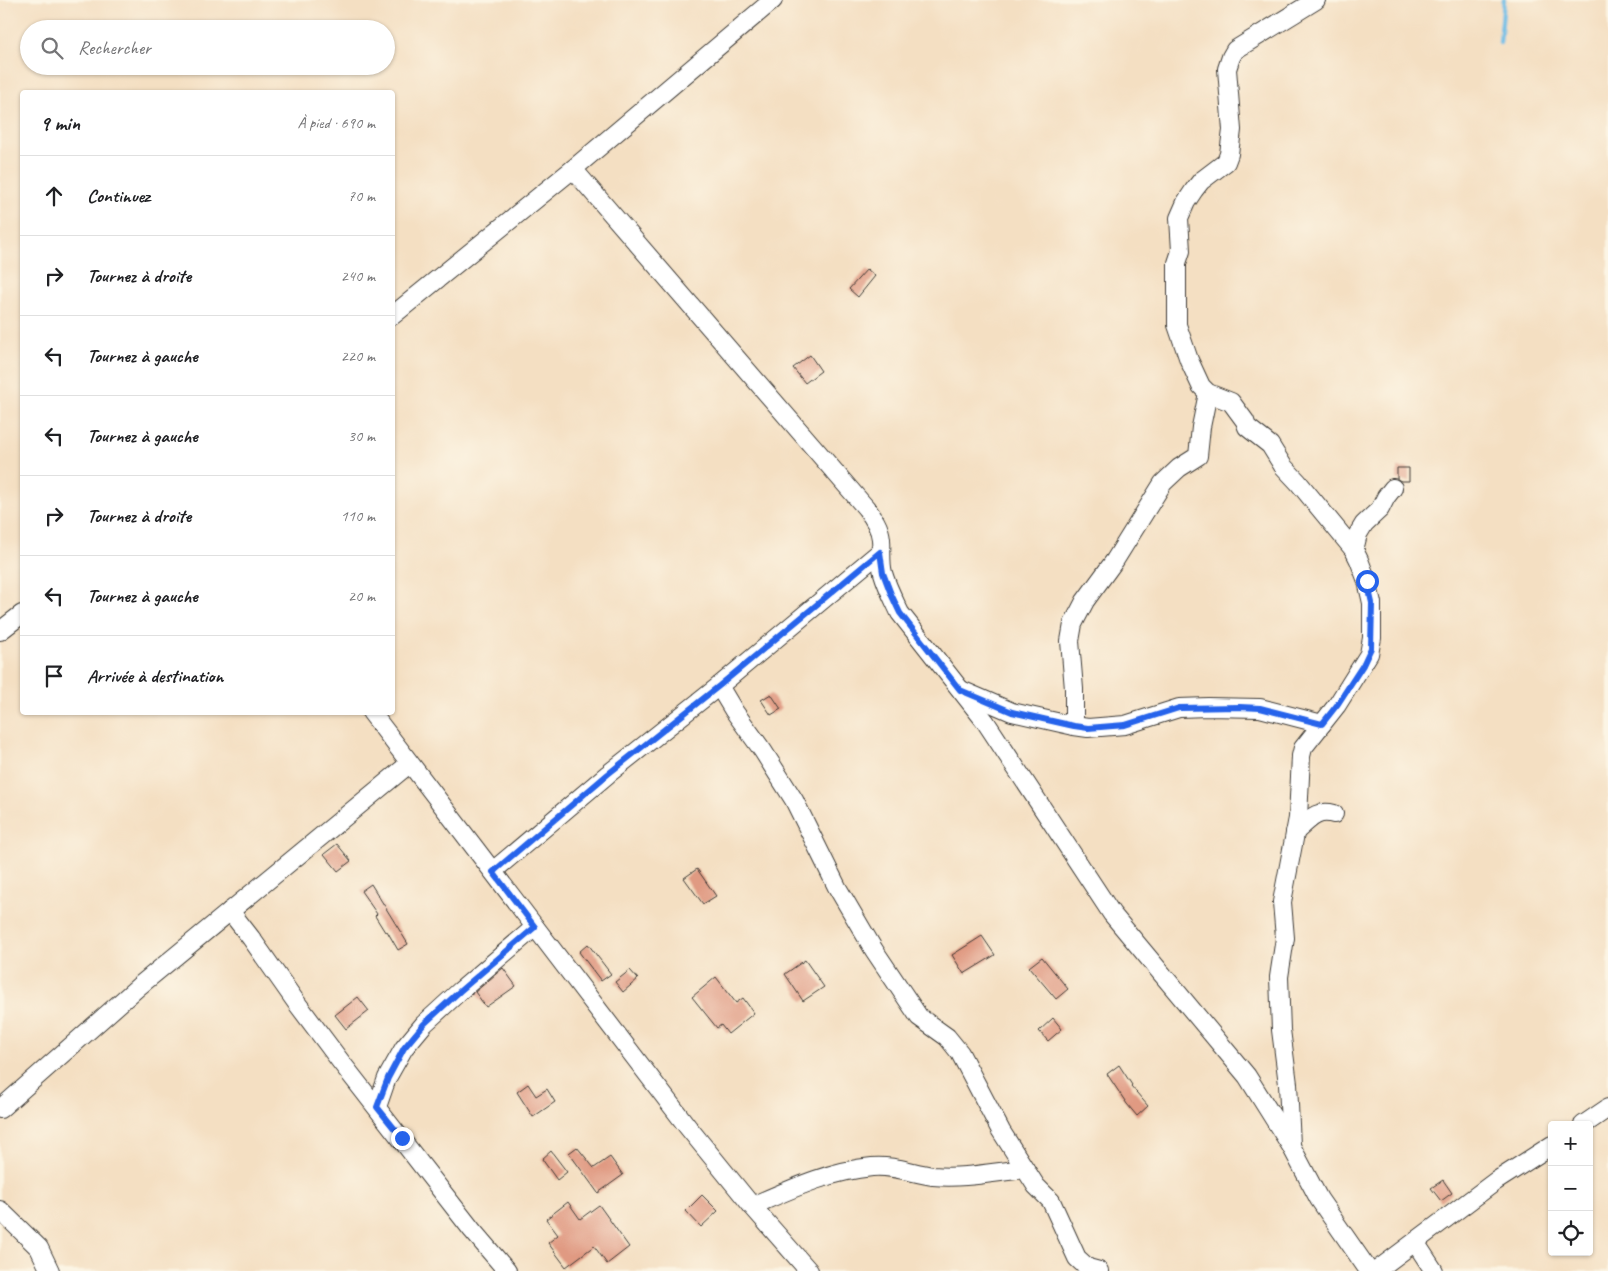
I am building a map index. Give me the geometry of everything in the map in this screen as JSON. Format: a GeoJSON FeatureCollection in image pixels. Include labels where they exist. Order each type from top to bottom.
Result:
{"type":"FeatureCollection","features":[{"type":"Feature","properties":{"kind":"street"},"geometry":{"type":"LineString","coordinates":[[395,314],[573,170],[772,0]]}},
{"type":"Feature","properties":{"kind":"street"},"geometry":{"type":"LineString","coordinates":[[1291,1146],[1288,1084],[1281,1030],[1279,977],[1285,938],[1282,902],[1299,806],[1301,756],[1303,748],[1337,705],[1363,665],[1371,648],[1372,603],[1359,560],[1354,550],[1310,495],[1283,466],[1270,445],[1247,427],[1242,416],[1230,402],[1208,394],[1200,386],[1177,325],[1177,263],[1181,251],[1179,218],[1186,202],[1202,181],[1226,162],[1229,154],[1232,130],[1227,68],[1230,57],[1235,50],[1316,0]]}},
{"type":"Feature","properties":{"kind":"street"},"geometry":{"type":"LineString","coordinates":[[573,170],[866,508],[876,522],[881,538],[880,552],[883,573],[900,613],[985,722],[1112,914],[1247,1076],[1291,1146],[1319,1199],[1369,1271]]}},
{"type":"Feature","properties":{"kind":"street"},"geometry":{"type":"LineString","coordinates":[[1074,726],[1074,689],[1070,641],[1073,624],[1085,601],[1115,560],[1163,483],[1179,468],[1198,456],[1201,427],[1208,394]]}},
{"type":"Feature","properties":{"kind":"street"},"geometry":{"type":"LineString","coordinates":[[1354,550],[1358,534],[1364,524],[1380,509],[1393,488]]}},
{"type":"Feature","properties":{"kind":"street"},"geometry":{"type":"LineString","coordinates":[[493,872],[608,774],[719,686],[880,552]]}},
{"type":"Feature","properties":{"kind":"street"},"geometry":{"type":"LineString","coordinates":[[0,631],[20,616]]}},
{"type":"Feature","properties":{"kind":"street"},"geometry":{"type":"LineString","coordinates":[[719,686],[794,800],[837,887],[874,950],[919,1017],[947,1037],[960,1053],[981,1091],[990,1113],[1024,1169],[1036,1186],[1051,1201],[1077,1258],[1088,1268],[1099,1271]]}},
{"type":"Feature","properties":{"kind":"street"},"geometry":{"type":"LineString","coordinates":[[960,690],[1012,712],[1088,728],[1125,725],[1179,708],[1216,707],[1260,708],[1322,724]]}},
{"type":"Feature","properties":{"kind":"street"},"geometry":{"type":"LineString","coordinates":[[373,715],[408,764],[687,1126],[752,1206],[809,1271]]}},
{"type":"Feature","properties":{"kind":"street"},"geometry":{"type":"LineString","coordinates":[[0,1109],[138,986],[408,764]]}},
{"type":"Feature","properties":{"kind":"street"},"geometry":{"type":"LineString","coordinates":[[1295,832],[1311,818],[1321,813],[1334,814]]}},
{"type":"Feature","properties":{"kind":"street"},"geometry":{"type":"LineString","coordinates":[[230,912],[252,938],[296,1002],[377,1107],[472,1230],[507,1271]]}},
{"type":"Feature","properties":{"kind":"street"},"geometry":{"type":"LineString","coordinates":[[377,1107],[388,1078],[404,1048],[424,1024],[535,927]]}},
{"type":"Feature","properties":{"kind":"street"},"geometry":{"type":"LineString","coordinates":[[1589,1121],[1608,1108]]}},
{"type":"Feature","properties":{"kind":"street"},"geometry":{"type":"LineString","coordinates":[[1376,1271],[1496,1181],[1548,1148]]}},
{"type":"Feature","properties":{"kind":"street"},"geometry":{"type":"LineString","coordinates":[[752,1206],[810,1181],[851,1170],[874,1167],[897,1168],[931,1176],[956,1177],[1024,1169]]}},
{"type":"Feature","properties":{"kind":"street"},"geometry":{"type":"LineString","coordinates":[[0,1210],[6,1225],[39,1248],[50,1271]]}},
{"type":"Feature","properties":{"kind":"street"},"geometry":{"type":"LineString","coordinates":[[1415,1242],[1434,1271]]}},
{"type":"Feature","properties":{"kind":"building"},"geometry":{"type":"Polygon","coordinates":[[[867,269],[875,276],[858,297],[849,289],[867,269]]]}},
{"type":"Feature","properties":{"kind":"building"},"geometry":{"type":"Polygon","coordinates":[[[810,355],[821,371],[805,383],[793,368],[810,355]]]}},
{"type":"Feature","properties":{"kind":"building"},"geometry":{"type":"Polygon","coordinates":[[[1397,468],[1409,468],[1409,481],[1397,479],[1397,468]]]}},
{"type":"Feature","properties":{"kind":"building"},"geometry":{"type":"Polygon","coordinates":[[[771,694],[781,709],[771,715],[761,700],[771,694]]]}},
{"type":"Feature","properties":{"kind":"building"},"geometry":{"type":"Polygon","coordinates":[[[337,844],[351,861],[338,871],[324,854],[337,844]]]}},
{"type":"Feature","properties":{"kind":"building"},"geometry":{"type":"Polygon","coordinates":[[[697,869],[716,896],[703,904],[684,878],[697,869]]]}},
{"type":"Feature","properties":{"kind":"building"},"geometry":{"type":"Polygon","coordinates":[[[371,884],[408,944],[398,950],[361,891],[371,884]]]}},
{"type":"Feature","properties":{"kind":"building"},"geometry":{"type":"Polygon","coordinates":[[[982,936],[995,955],[964,974],[952,955],[982,936]]]}},
{"type":"Feature","properties":{"kind":"building"},"geometry":{"type":"Polygon","coordinates":[[[588,944],[611,974],[601,981],[579,952],[588,944]]]}},
{"type":"Feature","properties":{"kind":"building"},"geometry":{"type":"Polygon","coordinates":[[[1042,957],[1068,989],[1056,999],[1029,967],[1042,957]]]}},
{"type":"Feature","properties":{"kind":"building"},"geometry":{"type":"Polygon","coordinates":[[[805,960],[824,987],[803,1001],[785,974],[805,960]]]}},
{"type":"Feature","properties":{"kind":"building"},"geometry":{"type":"Polygon","coordinates":[[[503,968],[516,986],[486,1007],[475,992],[503,968]]]}},
{"type":"Feature","properties":{"kind":"building"},"geometry":{"type":"Polygon","coordinates":[[[630,970],[638,979],[623,992],[615,982],[630,970]]]}},
{"type":"Feature","properties":{"kind":"building"},"geometry":{"type":"Polygon","coordinates":[[[716,977],[736,1003],[743,998],[754,1013],[728,1034],[721,1025],[717,1028],[692,997],[716,977]]]}},
{"type":"Feature","properties":{"kind":"building"},"geometry":{"type":"Polygon","coordinates":[[[358,997],[369,1011],[346,1029],[335,1015],[358,997]]]}},
{"type":"Feature","properties":{"kind":"building"},"geometry":{"type":"Polygon","coordinates":[[[1053,1018],[1062,1029],[1048,1041],[1039,1031],[1053,1018]]]}},
{"type":"Feature","properties":{"kind":"building"},"geometry":{"type":"Polygon","coordinates":[[[1119,1065],[1131,1086],[1148,1106],[1137,1116],[1107,1074],[1119,1065]]]}},
{"type":"Feature","properties":{"kind":"building"},"geometry":{"type":"Polygon","coordinates":[[[528,1084],[536,1096],[547,1089],[555,1102],[533,1117],[517,1092],[528,1084]]]}},
{"type":"Feature","properties":{"kind":"building"},"geometry":{"type":"Polygon","coordinates":[[[577,1147],[594,1168],[610,1157],[623,1175],[598,1193],[569,1153],[577,1147]]]}},
{"type":"Feature","properties":{"kind":"building"},"geometry":{"type":"Polygon","coordinates":[[[551,1151],[567,1172],[557,1180],[542,1159],[551,1151]]]}},
{"type":"Feature","properties":{"kind":"building"},"geometry":{"type":"Polygon","coordinates":[[[1443,1180],[1452,1193],[1441,1201],[1431,1188],[1443,1180]]]}},
{"type":"Feature","properties":{"kind":"building"},"geometry":{"type":"Polygon","coordinates":[[[702,1195],[718,1211],[701,1227],[686,1211],[702,1195]]]}},
{"type":"Feature","properties":{"kind":"building"},"geometry":{"type":"Polygon","coordinates":[[[568,1202],[580,1219],[599,1205],[629,1247],[607,1264],[594,1246],[566,1267],[548,1243],[558,1235],[546,1219],[568,1202]]]}},
{"type":"Feature","properties":{"kind":"waterway"},"geometry":{"type":"LineString","coordinates":[[1500,43],[1504,0]]}},
{"type":"Feature","properties":{"kind":"route"},"geometry":{"type":"LineString","coordinates":[[402,1138],[377,1107],[388,1078],[404,1048],[424,1024],[535,927],[493,872],[608,774],[719,686],[880,552],[883,573],[900,613],[960,690],[1012,712],[1088,728],[1125,725],[1179,708],[1208,707],[1260,708],[1322,724],[1348,689],[1371,648],[1372,603],[1367,581]]}}]}
